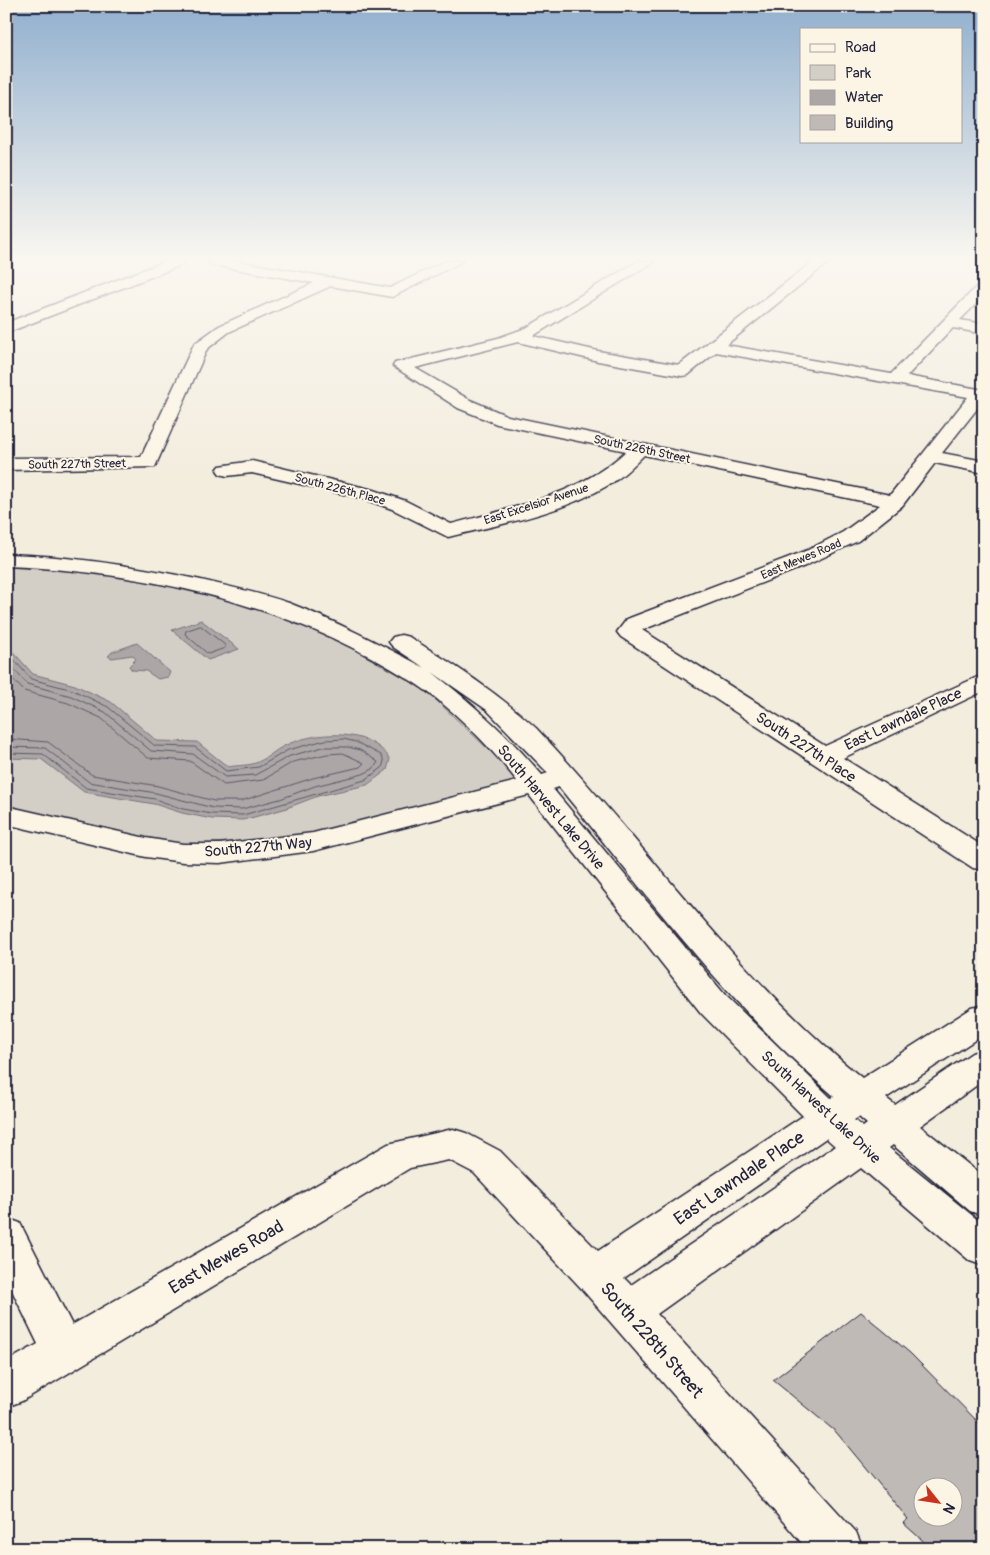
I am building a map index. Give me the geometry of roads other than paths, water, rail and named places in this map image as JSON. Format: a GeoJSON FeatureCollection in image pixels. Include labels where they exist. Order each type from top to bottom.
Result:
{"type":"FeatureCollection","features":[{"type":"Feature","properties":{"kind":"street","name":"South 227th Street"},"geometry":{"type":"LineString","coordinates":[[6,464],[148,463],[200,347],[218,334]]}},
{"type":"Feature","properties":{"kind":"street"},"geometry":{"type":"LineString","coordinates":[[518,336],[524,334]]}},
{"type":"Feature","properties":{"kind":"street"},"geometry":{"type":"LineString","coordinates":[[518,336],[598,356],[682,371],[729,334]]}},
{"type":"Feature","properties":{"kind":"street"},"geometry":{"type":"LineString","coordinates":[[895,379],[938,334]]}},
{"type":"Feature","properties":{"kind":"street","name":"South 226th Street"},"geometry":{"type":"LineString","coordinates":[[518,336],[503,342],[401,366],[464,404],[503,420],[895,502]]}},
{"type":"Feature","properties":{"kind":"street"},"geometry":{"type":"LineString","coordinates":[[712,347],[982,395]]}},
{"type":"Feature","properties":{"kind":"street","name":"East Mewes Road"},"geometry":{"type":"LineString","coordinates":[[629,632],[635,624],[819,554],[852,537],[884,515],[982,395]]}},
{"type":"Feature","properties":{"kind":"street","name":"East Excelsior Avenue"},"geometry":{"type":"LineString","coordinates":[[448,530],[518,512],[587,489],[607,477],[641,448]]}},
{"type":"Feature","properties":{"kind":"street"},"geometry":{"type":"LineString","coordinates":[[931,457],[984,467]]}},
{"type":"Feature","properties":{"kind":"street","name":"South 226th Place"},"geometry":{"type":"LineString","coordinates":[[227,470],[252,467],[367,494],[399,506],[448,530]]}},
{"type":"Feature","properties":{"kind":"street","name":"South Harvest Lake Drive"},"geometry":{"type":"LineString","coordinates":[[6,548],[116,556],[192,568],[232,577],[307,600],[366,624],[436,663],[496,705],[527,734],[565,776],[702,941],[774,1021],[860,1097],[984,1200]]}},
{"type":"Feature","properties":{"kind":"street","name":"South Harvest Lake Drive"},"geometry":{"type":"LineString","coordinates":[[6,560],[58,562],[140,573],[246,597],[314,621],[364,644],[435,686],[461,707],[515,760],[713,1004],[828,1118],[984,1249]]}},
{"type":"Feature","properties":{"kind":"street","name":"South 227th Place"},"geometry":{"type":"LineString","coordinates":[[629,632],[984,861]]}},
{"type":"Feature","properties":{"kind":"street","name":"East Lawndale Place"},"geometry":{"type":"LineString","coordinates":[[823,757],[984,681]]}},
{"type":"Feature","properties":{"kind":"street","name":"South 227th Way"},"geometry":{"type":"LineString","coordinates":[[6,816],[166,851],[205,853],[278,848],[313,842],[565,776]]}},
{"type":"Feature","properties":{"kind":"street","name":"East Lawndale Place"},"geometry":{"type":"LineString","coordinates":[[595,1276],[828,1118],[984,1018]]}},
{"type":"Feature","properties":{"kind":"street"},"geometry":{"type":"LineString","coordinates":[[626,1312],[984,1062]]}},
{"type":"Feature","properties":{"kind":"street","name":"East Mewes Road"},"geometry":{"type":"LineString","coordinates":[[6,1386],[401,1155],[453,1144]]}},
{"type":"Feature","properties":{"kind":"street","name":"South 228th Street"},"geometry":{"type":"LineString","coordinates":[[453,1144],[487,1162],[595,1276],[839,1549]]}},
{"type":"Feature","properties":{"kind":"street"},"geometry":{"type":"LineString","coordinates":[[6,1236],[62,1352]]}},
{"type":"Feature","properties":{"kind":"water"},"geometry":{"type":"Polygon","coordinates":[[[201,620],[239,649],[208,660],[172,630],[201,620]]]}},
{"type":"Feature","properties":{"kind":"water"},"geometry":{"type":"Polygon","coordinates":[[[137,643],[170,672],[168,677],[158,679],[146,671],[132,670],[129,666],[136,659],[132,655],[112,658],[108,656],[112,652],[137,643]]]}},
{"type":"Feature","properties":{"kind":"water"},"geometry":{"type":"Polygon","coordinates":[[[6,644],[33,674],[75,685],[111,702],[157,741],[197,742],[228,767],[255,763],[281,748],[310,737],[341,735],[369,741],[381,749],[390,759],[387,770],[367,785],[318,796],[284,809],[243,820],[212,819],[182,813],[154,804],[84,792],[41,759],[6,758],[6,644]]]}}]}
